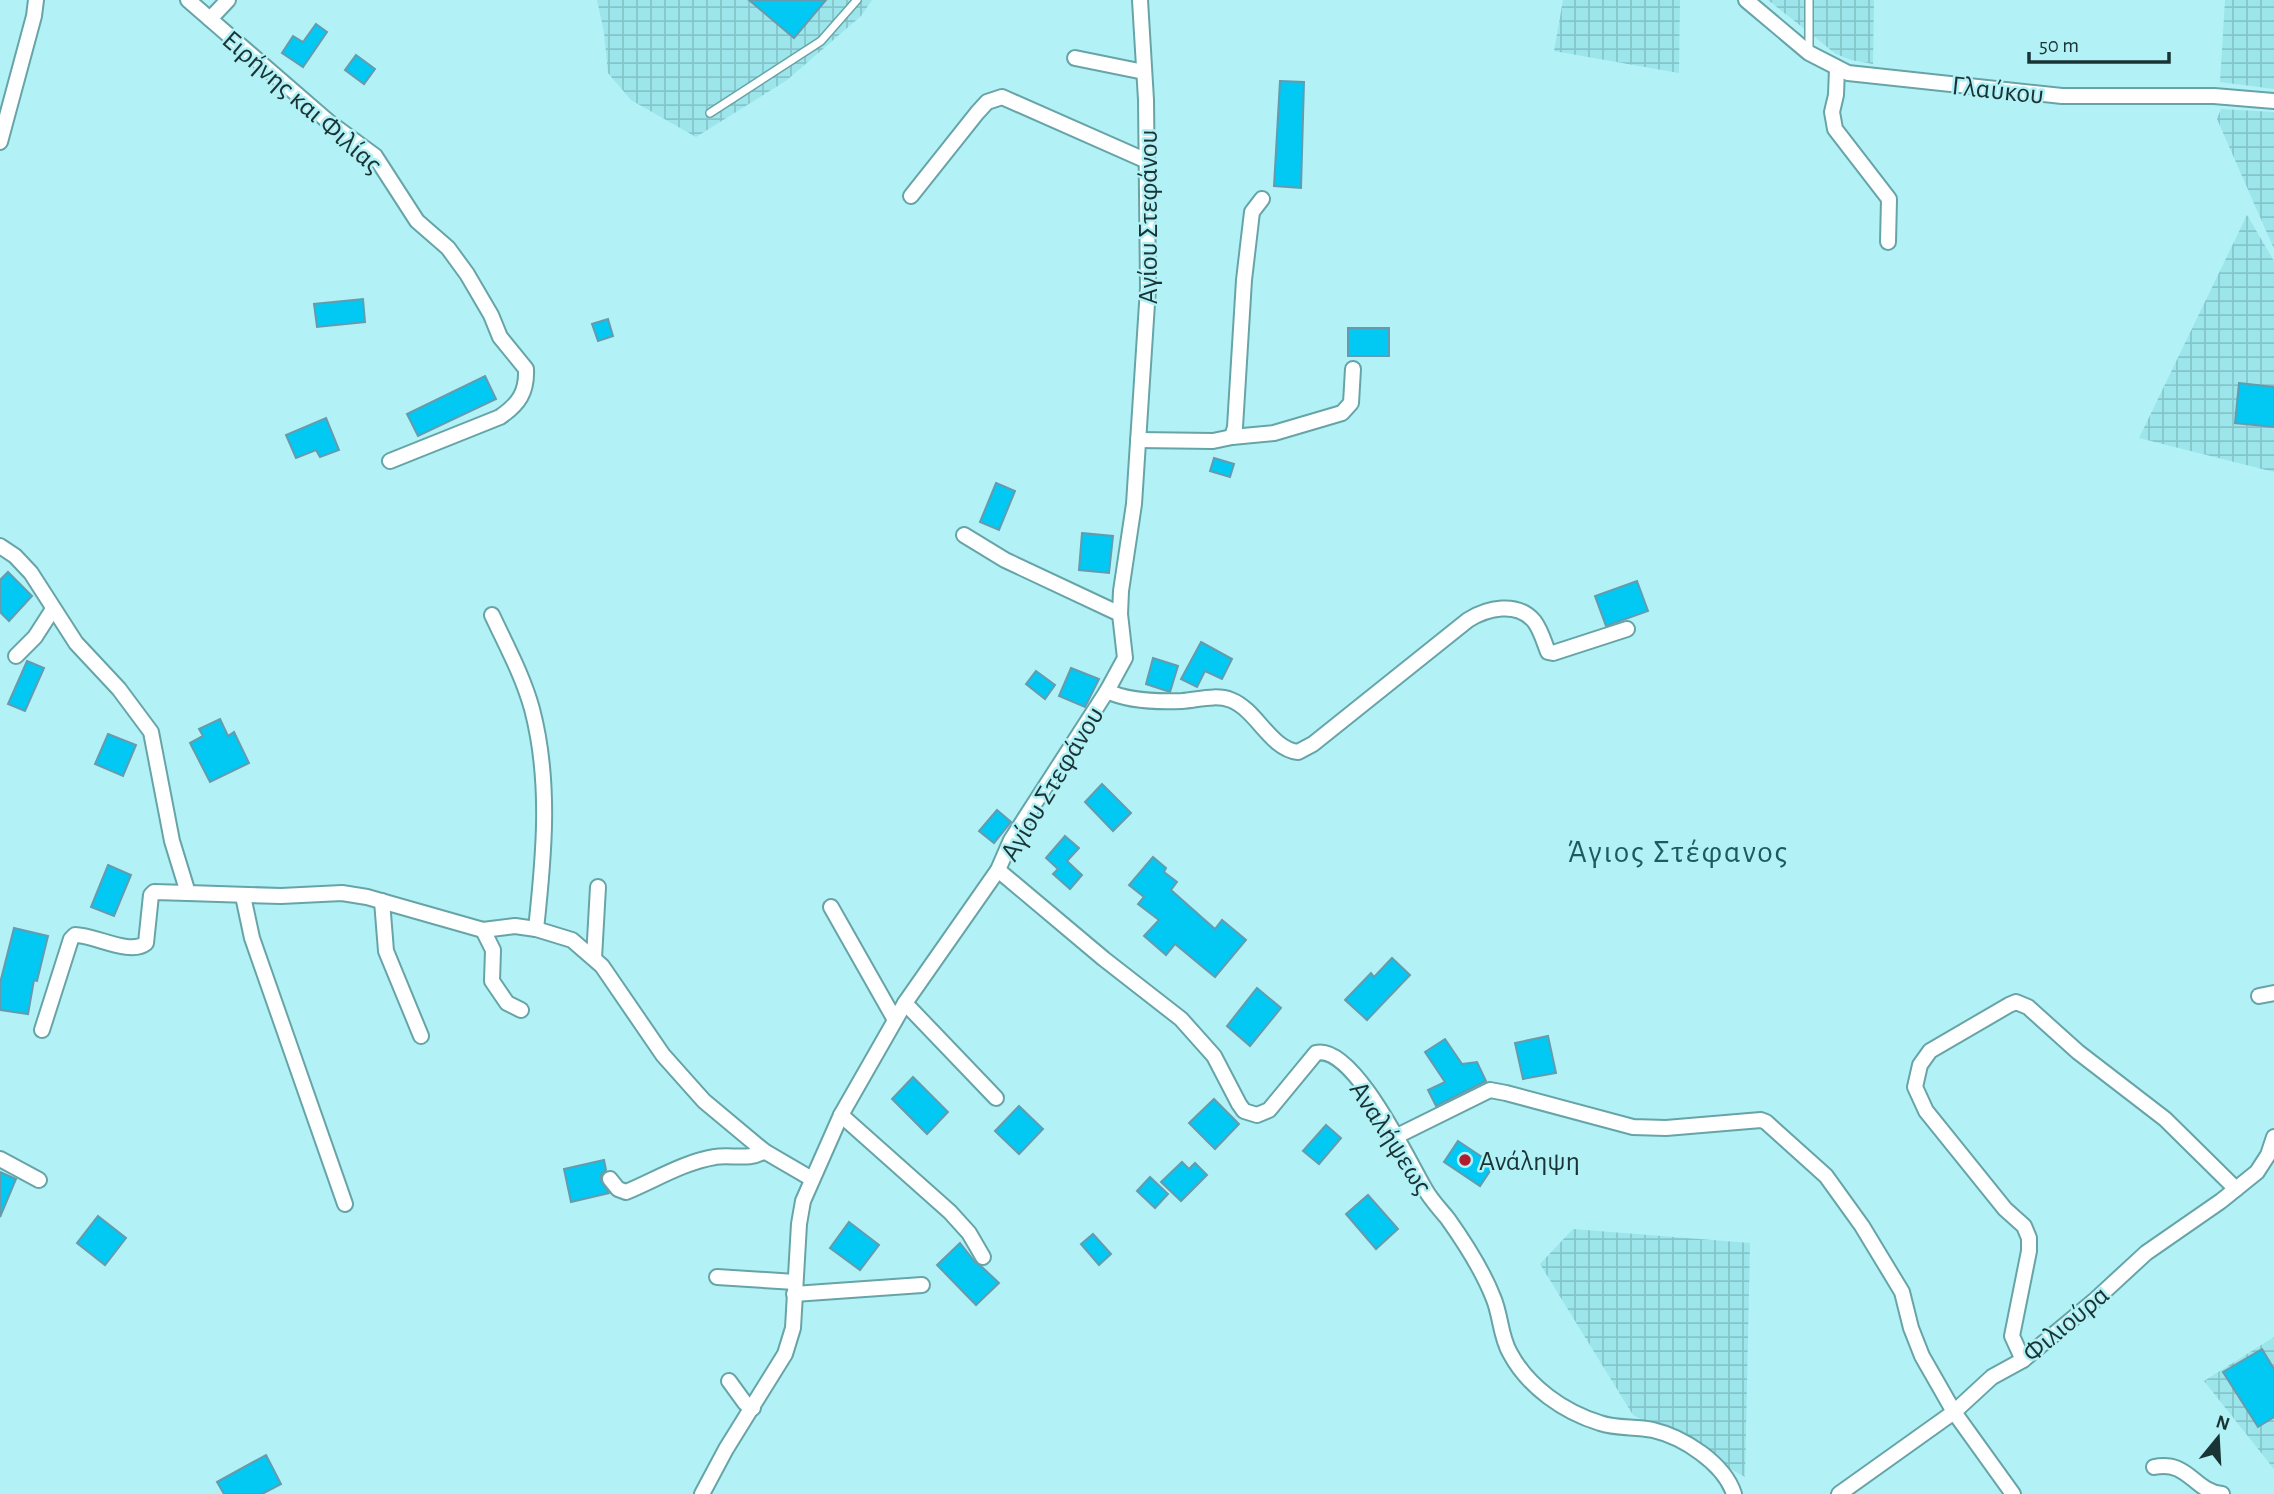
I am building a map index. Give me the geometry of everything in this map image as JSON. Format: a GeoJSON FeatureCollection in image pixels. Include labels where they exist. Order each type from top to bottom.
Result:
{"type":"FeatureCollection","features":[{"type":"Feature","properties":{"kind":"street"},"geometry":{"type":"LineString","coordinates":[[0,142],[36,0]]}},
{"type":"Feature","properties":{"kind":"street","name":"Ειρήνης και Φιλίας"},"geometry":{"type":"LineString","coordinates":[[188,0],[330,123],[375,156],[415,217],[442,242],[460,264],[488,310],[500,337],[526,369],[523,396],[515,407],[500,417],[390,461]]}},
{"type":"Feature","properties":{"kind":"street"},"geometry":{"type":"LineString","coordinates":[[210,19],[228,0]]}},
{"type":"Feature","properties":{"kind":"street","name":"Αγίου Στεφάνου"},"geometry":{"type":"LineString","coordinates":[[702,1494],[726,1449],[785,1354],[793,1328],[801,1211],[812,1179],[841,1115],[905,1003],[998,870],[1011,840],[1107,691],[1125,658],[1120,614],[1121,591],[1134,504],[1148,301],[1147,161],[1140,0]]}},
{"type":"Feature","properties":{"kind":"street","name":"Γλαύκου"},"geometry":{"type":"LineString","coordinates":[[1746,0],[1809,53],[1837,68],[1860,75],[2063,96],[2214,96],[2274,101]]}},
{"type":"Feature","properties":{"kind":"street"},"geometry":{"type":"LineString","coordinates":[[1075,58],[1144,72]]}},
{"type":"Feature","properties":{"kind":"street"},"geometry":{"type":"LineString","coordinates":[[1837,68],[1832,112],[1836,129],[1889,199],[1888,242]]}},
{"type":"Feature","properties":{"kind":"street"},"geometry":{"type":"LineString","coordinates":[[911,196],[982,107],[987,102],[1002,97],[1147,161]]}},
{"type":"Feature","properties":{"kind":"street"},"geometry":{"type":"LineString","coordinates":[[1232,437],[1235,427],[1244,280],[1252,212],[1262,199]]}},
{"type":"Feature","properties":{"kind":"street"},"geometry":{"type":"LineString","coordinates":[[1138,440],[1213,441],[1274,433],[1342,413],[1351,403],[1353,369]]}},
{"type":"Feature","properties":{"kind":"street"},"geometry":{"type":"LineString","coordinates":[[964,535],[1004,560],[1120,614]]}},
{"type":"Feature","properties":{"kind":"street"},"geometry":{"type":"LineString","coordinates":[[0,546],[32,573],[76,643],[119,689],[151,732],[172,841],[188,893]]}},
{"type":"Feature","properties":{"kind":"street"},"geometry":{"type":"LineString","coordinates":[[1107,691],[1126,697],[1161,700],[1232,700],[1286,749],[1298,752],[1313,744],[1468,620],[1482,612],[1496,608],[1524,613],[1536,625],[1548,652],[1553,653],[1627,629]]}},
{"type":"Feature","properties":{"kind":"street"},"geometry":{"type":"LineString","coordinates":[[16,656],[35,637],[53,609]]}},
{"type":"Feature","properties":{"kind":"street"},"geometry":{"type":"LineString","coordinates":[[492,615],[526,692],[537,735],[545,844],[536,929]]}},
{"type":"Feature","properties":{"kind":"street","name":"Αναλήψεως"},"geometry":{"type":"LineString","coordinates":[[998,870],[1181,1019],[1214,1056],[1244,1111],[1257,1115],[1277,1104],[1310,1058],[1324,1052],[1337,1057],[1362,1085],[1397,1136],[1425,1190],[1461,1237],[1478,1265],[1494,1298],[1503,1337],[1511,1356],[1537,1387],[1558,1405],[1588,1419],[1615,1427],[1654,1430],[1681,1441],[1712,1462],[1734,1494]]}},
{"type":"Feature","properties":{"kind":"street"},"geometry":{"type":"LineString","coordinates":[[594,958],[598,887]]}},
{"type":"Feature","properties":{"kind":"street"},"geometry":{"type":"LineString","coordinates":[[42,1030],[71,939],[75,935],[83,935],[128,948],[138,948],[146,943],[151,895],[154,892],[243,896],[332,893],[367,897],[483,930],[514,926],[536,929],[572,940],[594,958],[680,1076],[732,1126],[764,1151],[812,1179]]}},
{"type":"Feature","properties":{"kind":"street"},"geometry":{"type":"LineString","coordinates":[[243,896],[252,938],[345,1204]]}},
{"type":"Feature","properties":{"kind":"street"},"geometry":{"type":"LineString","coordinates":[[382,901],[386,951],[421,1036]]}},
{"type":"Feature","properties":{"kind":"street"},"geometry":{"type":"LineString","coordinates":[[831,907],[895,1020]]}},
{"type":"Feature","properties":{"kind":"street"},"geometry":{"type":"LineString","coordinates":[[483,930],[493,950],[492,981],[507,1003],[521,1010]]}},
{"type":"Feature","properties":{"kind":"street"},"geometry":{"type":"LineString","coordinates":[[2023,1360],[2012,1336],[2029,1251],[2029,1238],[2024,1226],[2005,1209],[1926,1111],[1914,1087],[1920,1065],[1930,1051],[2009,1005],[2016,1002],[2028,1007],[2078,1052],[2180,1132],[2236,1189]]}},
{"type":"Feature","properties":{"kind":"street"},"geometry":{"type":"LineString","coordinates":[[905,1003],[996,1098]]}},
{"type":"Feature","properties":{"kind":"street"},"geometry":{"type":"LineString","coordinates":[[1397,1136],[1490,1090],[1633,1127],[1666,1128],[1760,1120],[1766,1122],[1826,1176],[1862,1226],[1902,1292],[1919,1350],[1954,1412],[2013,1494]]}},
{"type":"Feature","properties":{"kind":"street"},"geometry":{"type":"LineString","coordinates":[[841,1115],[950,1212],[970,1233],[983,1257]]}},
{"type":"Feature","properties":{"kind":"street","name":"Φιλιούρα"},"geometry":{"type":"LineString","coordinates":[[1839,1494],[1954,1412],[1992,1377],[2023,1360],[2146,1253],[2236,1189],[2263,1164],[2274,1137]]}},
{"type":"Feature","properties":{"kind":"street"},"geometry":{"type":"LineString","coordinates":[[610,1179],[618,1189],[626,1192],[689,1164],[716,1156],[758,1156],[764,1151]]}},
{"type":"Feature","properties":{"kind":"street"},"geometry":{"type":"LineString","coordinates":[[0,1159],[39,1180]]}},
{"type":"Feature","properties":{"kind":"street"},"geometry":{"type":"LineString","coordinates":[[717,1277],[795,1288],[922,1285]]}},
{"type":"Feature","properties":{"kind":"street"},"geometry":{"type":"LineString","coordinates":[[729,1381],[753,1408]]}},
{"type":"Feature","properties":{"kind":"street"},"geometry":{"type":"LineString","coordinates":[[2154,1467],[2166,1464],[2189,1473],[2208,1492],[2222,1494]]}},
{"type":"Feature","properties":{"kind":"lane"},"geometry":{"type":"LineString","coordinates":[[710,113],[821,41],[857,0]]}},
{"type":"Feature","properties":{"kind":"lane"},"geometry":{"type":"LineString","coordinates":[[1809,0],[1809,53]]}},
{"type":"Feature","properties":{"kind":"shaded area"},"geometry":{"type":"Polygon","coordinates":[[[597,0],[872,0],[861,16],[787,80],[696,137],[631,100],[608,73],[604,32],[597,0]]]}},
{"type":"Feature","properties":{"kind":"shaded area"},"geometry":{"type":"Polygon","coordinates":[[[1563,0],[1680,0],[1679,73],[1554,51],[1563,0]]]}},
{"type":"Feature","properties":{"kind":"shaded area"},"geometry":{"type":"Polygon","coordinates":[[[1768,0],[1874,0],[1873,64],[1836,54],[1768,0]]]}},
{"type":"Feature","properties":{"kind":"shaded area"},"geometry":{"type":"Polygon","coordinates":[[[2225,0],[2274,0],[2274,89],[2220,82],[2225,0]]]}},
{"type":"Feature","properties":{"kind":"shaded area"},"geometry":{"type":"Polygon","coordinates":[[[2221,109],[2274,112],[2274,249],[2217,119],[2221,109]]]}},
{"type":"Feature","properties":{"kind":"shaded area"},"geometry":{"type":"Polygon","coordinates":[[[2247,215],[2274,261],[2274,472],[2139,438],[2247,215]]]}},
{"type":"Feature","properties":{"kind":"shaded area"},"geometry":{"type":"Polygon","coordinates":[[[1573,1229],[1750,1243],[1745,1477],[1633,1415],[1540,1264],[1573,1229]]]}},
{"type":"Feature","properties":{"kind":"shaded area"},"geometry":{"type":"Polygon","coordinates":[[[2274,1337],[2274,1469],[2204,1381],[2274,1337]]]}},
{"type":"Feature","properties":{"kind":"building"},"geometry":{"type":"Polygon","coordinates":[[[749,0],[826,0],[794,38],[749,0]]]}},
{"type":"Feature","properties":{"kind":"building"},"geometry":{"type":"Polygon","coordinates":[[[316,24],[327,32],[303,67],[282,53],[293,36],[303,42],[316,24]]]}},
{"type":"Feature","properties":{"kind":"building"},"geometry":{"type":"Polygon","coordinates":[[[356,55],[375,69],[364,84],[345,70],[356,55]]]}},
{"type":"Feature","properties":{"kind":"building"},"geometry":{"type":"Polygon","coordinates":[[[1280,81],[1304,82],[1301,188],[1274,186],[1280,81]]]}},
{"type":"Feature","properties":{"kind":"building"},"geometry":{"type":"Polygon","coordinates":[[[363,299],[365,322],[317,327],[314,304],[363,299]]]}},
{"type":"Feature","properties":{"kind":"building"},"geometry":{"type":"Polygon","coordinates":[[[608,319],[613,336],[598,341],[592,324],[608,319]]]}},
{"type":"Feature","properties":{"kind":"building"},"geometry":{"type":"Polygon","coordinates":[[[1348,328],[1389,328],[1389,356],[1348,356],[1348,328]]]}},
{"type":"Feature","properties":{"kind":"building"},"geometry":{"type":"Polygon","coordinates":[[[485,376],[496,399],[418,436],[407,414],[485,376]]]}},
{"type":"Feature","properties":{"kind":"building"},"geometry":{"type":"Polygon","coordinates":[[[2239,383],[2274,387],[2274,427],[2235,423],[2239,383]]]}},
{"type":"Feature","properties":{"kind":"building"},"geometry":{"type":"Polygon","coordinates":[[[326,418],[339,450],[320,457],[316,450],[296,458],[286,435],[326,418]]]}},
{"type":"Feature","properties":{"kind":"building"},"geometry":{"type":"Polygon","coordinates":[[[1214,458],[1234,464],[1230,477],[1210,471],[1214,458]]]}},
{"type":"Feature","properties":{"kind":"building"},"geometry":{"type":"Polygon","coordinates":[[[996,483],[1015,491],[999,530],[980,522],[996,483]]]}},
{"type":"Feature","properties":{"kind":"building"},"geometry":{"type":"Polygon","coordinates":[[[1082,533],[1113,536],[1109,573],[1079,570],[1082,533]]]}},
{"type":"Feature","properties":{"kind":"building"},"geometry":{"type":"Polygon","coordinates":[[[8,572],[32,596],[9,621],[0,612],[0,580],[8,572]]]}},
{"type":"Feature","properties":{"kind":"building"},"geometry":{"type":"Polygon","coordinates":[[[1637,581],[1648,611],[1606,626],[1595,596],[1637,581]]]}},
{"type":"Feature","properties":{"kind":"building"},"geometry":{"type":"Polygon","coordinates":[[[1201,642],[1232,659],[1222,679],[1205,671],[1197,687],[1181,679],[1201,642]]]}},
{"type":"Feature","properties":{"kind":"building"},"geometry":{"type":"Polygon","coordinates":[[[1153,658],[1178,666],[1170,692],[1146,684],[1153,658]]]}},
{"type":"Feature","properties":{"kind":"building"},"geometry":{"type":"Polygon","coordinates":[[[27,661],[44,668],[25,711],[8,704],[27,661]]]}},
{"type":"Feature","properties":{"kind":"building"},"geometry":{"type":"Polygon","coordinates":[[[1071,668],[1099,679],[1085,707],[1059,696],[1071,668]]]}},
{"type":"Feature","properties":{"kind":"building"},"geometry":{"type":"Polygon","coordinates":[[[1036,671],[1055,685],[1045,699],[1026,684],[1036,671]]]}},
{"type":"Feature","properties":{"kind":"building"},"geometry":{"type":"Polygon","coordinates":[[[220,719],[228,736],[234,732],[249,763],[210,782],[190,743],[203,736],[199,729],[220,719]]]}},
{"type":"Feature","properties":{"kind":"building"},"geometry":{"type":"Polygon","coordinates":[[[108,734],[136,745],[123,776],[95,764],[108,734]]]}},
{"type":"Feature","properties":{"kind":"building"},"geometry":{"type":"Polygon","coordinates":[[[1102,784],[1131,813],[1113,831],[1085,802],[1102,784]]]}},
{"type":"Feature","properties":{"kind":"building"},"geometry":{"type":"Polygon","coordinates":[[[997,810],[1011,822],[994,843],[979,831],[997,810]]]}},
{"type":"Feature","properties":{"kind":"building"},"geometry":{"type":"Polygon","coordinates":[[[1065,836],[1079,848],[1067,861],[1082,875],[1070,889],[1053,874],[1058,869],[1046,858],[1065,836]]]}},
{"type":"Feature","properties":{"kind":"building"},"geometry":{"type":"Polygon","coordinates":[[[1153,857],[1166,868],[1164,872],[1177,882],[1171,890],[1215,929],[1222,920],[1246,940],[1215,977],[1175,944],[1166,955],[1144,936],[1159,920],[1138,904],[1144,897],[1129,885],[1153,857]]]}},
{"type":"Feature","properties":{"kind":"building"},"geometry":{"type":"Polygon","coordinates":[[[108,865],[131,875],[114,916],[91,907],[108,865]]]}},
{"type":"Feature","properties":{"kind":"building"},"geometry":{"type":"Polygon","coordinates":[[[14,928],[48,936],[37,981],[34,980],[28,1014],[0,1010],[0,983],[14,928]]]}},
{"type":"Feature","properties":{"kind":"building"},"geometry":{"type":"Polygon","coordinates":[[[1392,958],[1410,975],[1367,1020],[1345,1000],[1371,973],[1374,977],[1392,958]]]}},
{"type":"Feature","properties":{"kind":"building"},"geometry":{"type":"Polygon","coordinates":[[[1257,988],[1281,1008],[1250,1046],[1227,1026],[1257,988]]]}},
{"type":"Feature","properties":{"kind":"building"},"geometry":{"type":"Polygon","coordinates":[[[1548,1036],[1556,1073],[1523,1079],[1515,1043],[1548,1036]]]}},
{"type":"Feature","properties":{"kind":"building"},"geometry":{"type":"Polygon","coordinates":[[[1445,1039],[1462,1064],[1477,1062],[1486,1081],[1436,1106],[1428,1090],[1445,1082],[1425,1052],[1445,1039]]]}},
{"type":"Feature","properties":{"kind":"building"},"geometry":{"type":"Polygon","coordinates":[[[913,1077],[948,1112],[927,1134],[892,1099],[913,1077]]]}},
{"type":"Feature","properties":{"kind":"building"},"geometry":{"type":"Polygon","coordinates":[[[1214,1099],[1239,1124],[1215,1149],[1189,1123],[1214,1099]]]}},
{"type":"Feature","properties":{"kind":"building"},"geometry":{"type":"Polygon","coordinates":[[[1019,1106],[1043,1129],[1019,1154],[995,1131],[1019,1106]]]}},
{"type":"Feature","properties":{"kind":"building"},"geometry":{"type":"Polygon","coordinates":[[[1326,1125],[1341,1138],[1319,1164],[1303,1151],[1326,1125]]]}},
{"type":"Feature","properties":{"kind":"building"},"geometry":{"type":"Polygon","coordinates":[[[1458,1141],[1494,1165],[1480,1186],[1444,1162],[1458,1141]]]}},
{"type":"Feature","properties":{"kind":"building"},"geometry":{"type":"Polygon","coordinates":[[[604,1160],[606,1170],[601,1175],[601,1181],[609,1193],[571,1202],[564,1169],[604,1160]]]}},
{"type":"Feature","properties":{"kind":"building"},"geometry":{"type":"Polygon","coordinates":[[[1182,1162],[1189,1169],[1195,1163],[1207,1175],[1181,1201],[1161,1182],[1182,1162]]]}},
{"type":"Feature","properties":{"kind":"building"},"geometry":{"type":"Polygon","coordinates":[[[0,1172],[16,1179],[0,1217],[0,1172]]]}},
{"type":"Feature","properties":{"kind":"building"},"geometry":{"type":"Polygon","coordinates":[[[1150,1177],[1168,1194],[1155,1208],[1137,1191],[1150,1177]]]}},
{"type":"Feature","properties":{"kind":"building"},"geometry":{"type":"Polygon","coordinates":[[[1368,1195],[1398,1229],[1376,1249],[1346,1214],[1368,1195]]]}},
{"type":"Feature","properties":{"kind":"building"},"geometry":{"type":"Polygon","coordinates":[[[98,1216],[126,1238],[105,1265],[77,1243],[98,1216]]]}},
{"type":"Feature","properties":{"kind":"building"},"geometry":{"type":"Polygon","coordinates":[[[849,1222],[879,1245],[860,1270],[830,1248],[849,1222]]]}},
{"type":"Feature","properties":{"kind":"building"},"geometry":{"type":"Polygon","coordinates":[[[1093,1234],[1111,1254],[1099,1265],[1081,1244],[1093,1234]]]}},
{"type":"Feature","properties":{"kind":"building"},"geometry":{"type":"Polygon","coordinates":[[[960,1243],[975,1262],[999,1283],[976,1305],[937,1265],[960,1243]]]}},
{"type":"Feature","properties":{"kind":"building"},"geometry":{"type":"Polygon","coordinates":[[[2262,1349],[2274,1369],[2274,1417],[2258,1427],[2223,1372],[2262,1349]]]}},
{"type":"Feature","properties":{"kind":"building"},"geometry":{"type":"Polygon","coordinates":[[[266,1455],[281,1484],[262,1494],[224,1494],[217,1482],[266,1455]]]}},
{"type":"Feature","properties":{"kind":"place","name":"Ανάληψη"},"geometry":{"type":"Point","coordinates":[1465,1160]}},
{"type":"Feature","properties":{"kind":"district","name":"Άγιος Στέφανος"},"geometry":{"type":"Point","coordinates":[1678,851]}}]}
